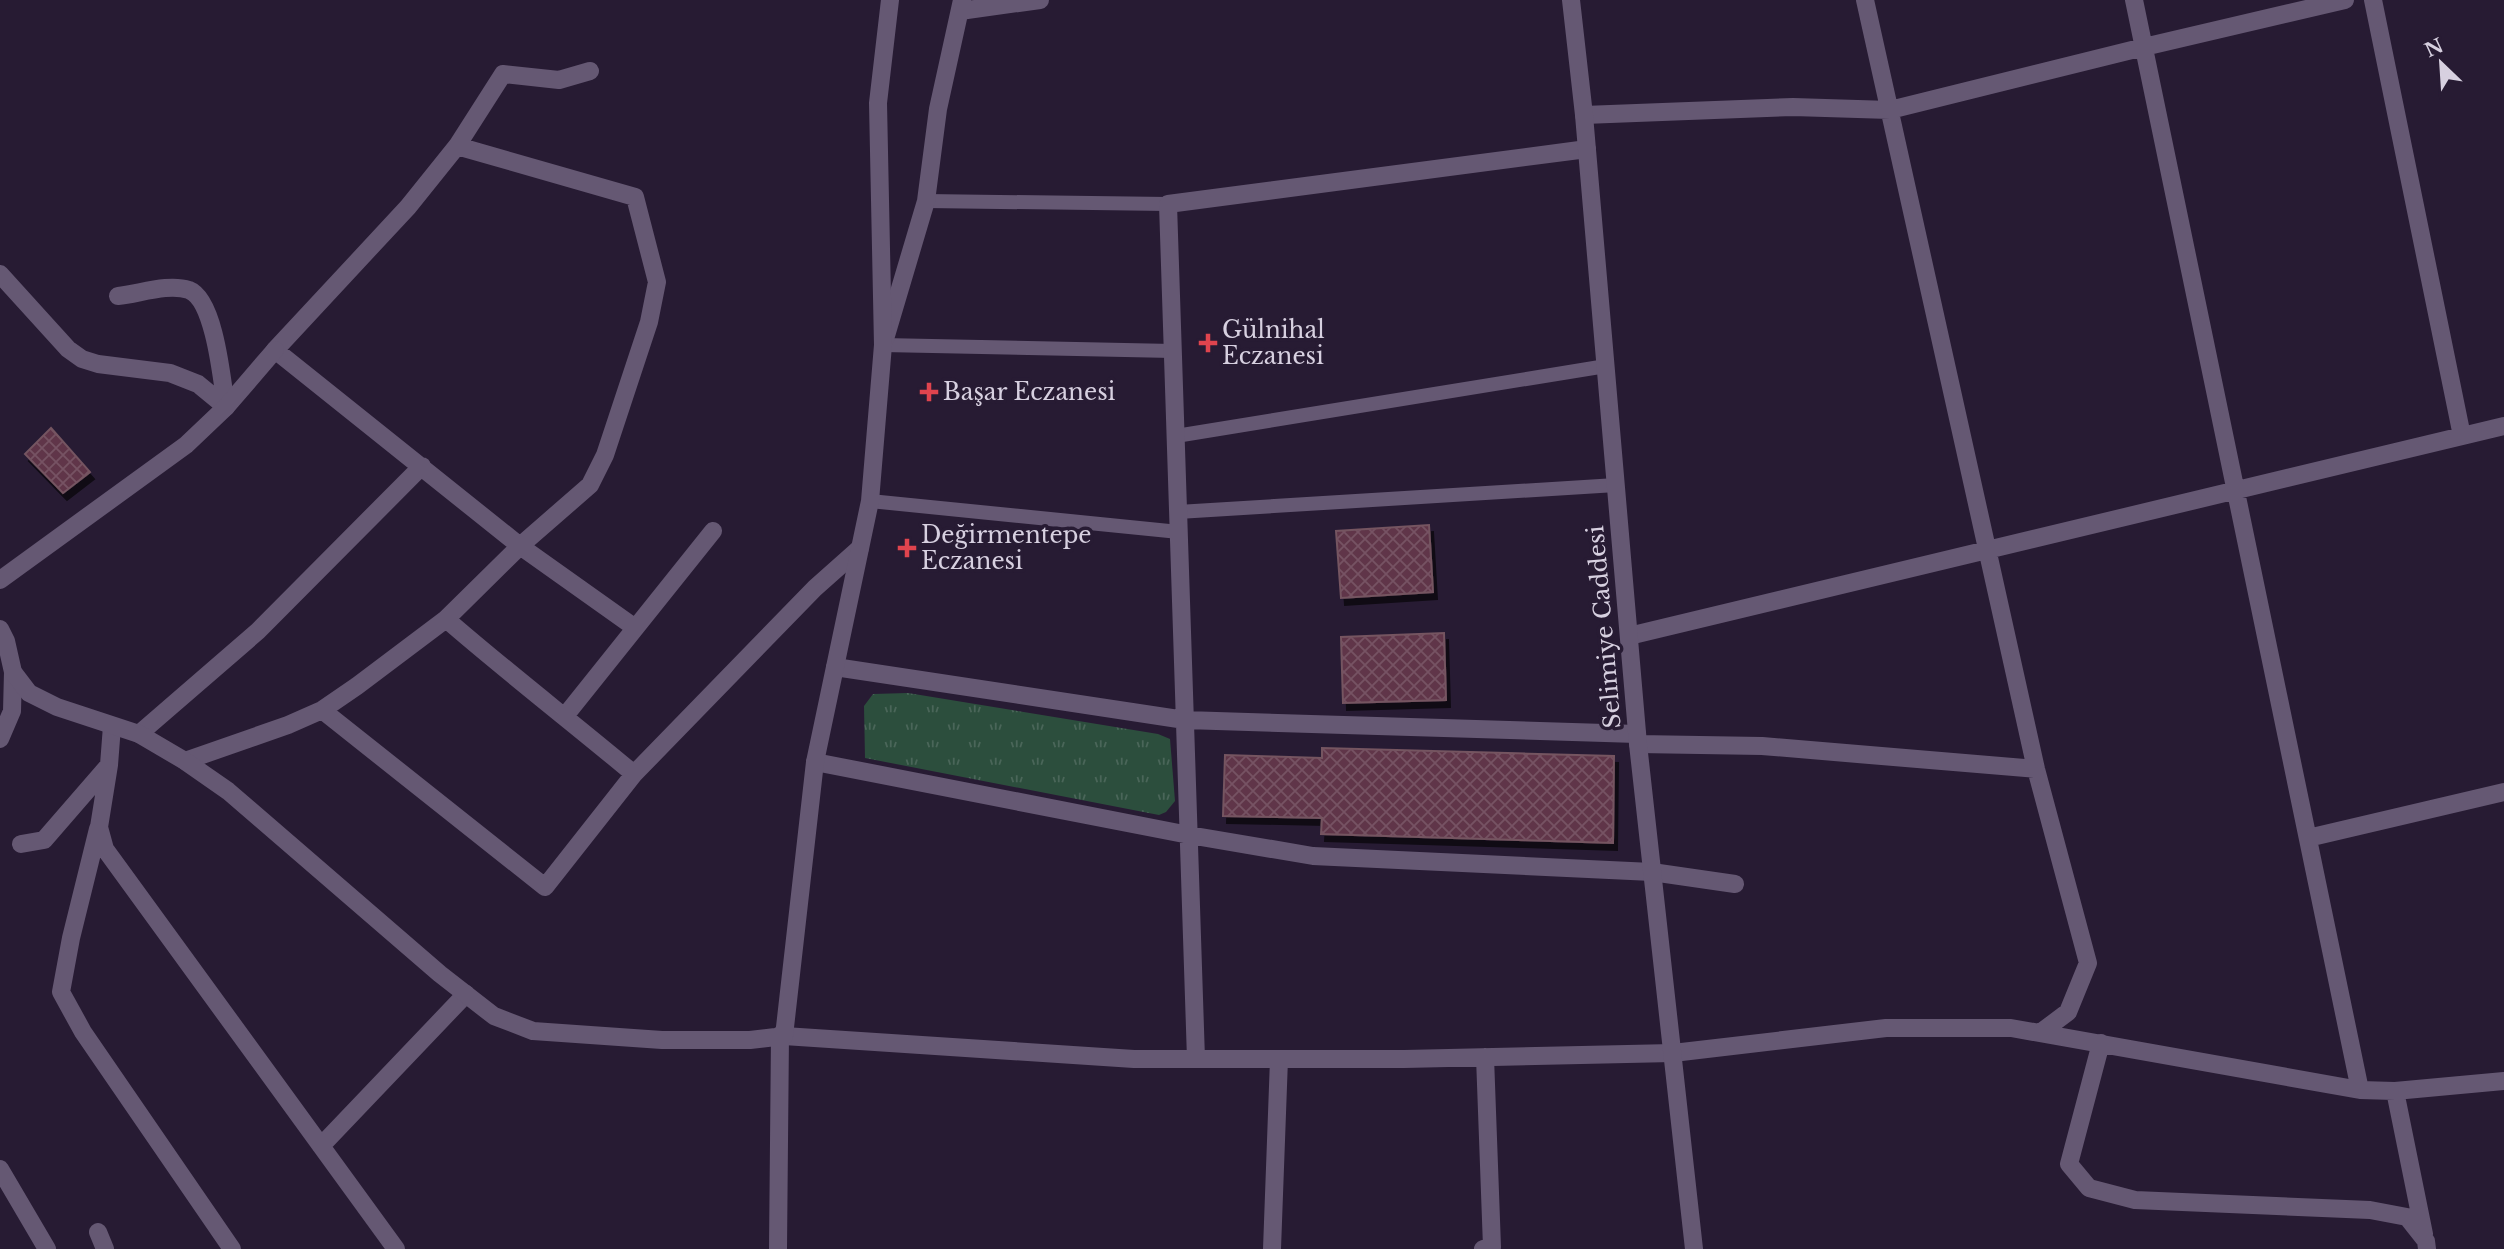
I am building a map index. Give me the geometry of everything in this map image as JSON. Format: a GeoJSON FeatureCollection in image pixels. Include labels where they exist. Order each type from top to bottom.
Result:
{"type":"FeatureCollection","features":[{"type":"Feature","properties":{"kind":"street"},"geometry":{"type":"LineString","coordinates":[[778,1249],[782,1036],[815,762],[870,501],[883,345],[878,103],[890,0]]}},
{"type":"Feature","properties":{"kind":"street"},"geometry":{"type":"LineString","coordinates":[[883,345],[926,201],[937,108],[961,6],[1040,0]]}},
{"type":"Feature","properties":{"kind":"street","name":"Selimiye Caddesi"},"geometry":{"type":"LineString","coordinates":[[1571,0],[1584,114],[1638,739],[1694,1249]]}},
{"type":"Feature","properties":{"kind":"street"},"geometry":{"type":"LineString","coordinates":[[1865,0],[2036,769],[2088,963],[2068,1012],[2040,1033]]}},
{"type":"Feature","properties":{"kind":"street"},"geometry":{"type":"LineString","coordinates":[[2134,0],[2360,1090]]}},
{"type":"Feature","properties":{"kind":"street"},"geometry":{"type":"LineString","coordinates":[[1584,114],[1793,107],[1890,110],[2345,0]]}},
{"type":"Feature","properties":{"kind":"street"},"geometry":{"type":"LineString","coordinates":[[2373,0],[2462,436]]}},
{"type":"Feature","properties":{"kind":"street"},"geometry":{"type":"LineString","coordinates":[[0,580],[186,445],[226,407],[275,350],[408,207],[457,146],[503,74],[559,80],[590,71]]}},
{"type":"Feature","properties":{"kind":"street"},"geometry":{"type":"LineString","coordinates":[[185,761],[288,725],[322,710],[357,686],[446,619],[520,547],[590,485],[605,455],[649,322],[657,282],[635,197],[457,146]]}},
{"type":"Feature","properties":{"kind":"street"},"geometry":{"type":"LineString","coordinates":[[1196,1059],[1168,204],[1587,149]]}},
{"type":"Feature","properties":{"kind":"street"},"geometry":{"type":"LineString","coordinates":[[0,274],[68,349],[82,359],[98,364],[170,373],[198,384],[226,407]]}},
{"type":"Feature","properties":{"kind":"street"},"geometry":{"type":"LineString","coordinates":[[118,296],[167,288],[189,290],[201,299],[212,329],[226,407]]}},
{"type":"Feature","properties":{"kind":"street"},"geometry":{"type":"LineString","coordinates":[[275,350],[520,547],[634,627]]}},
{"type":"Feature","properties":{"kind":"street"},"geometry":{"type":"LineString","coordinates":[[1629,636],[2504,426]]}},
{"type":"Feature","properties":{"kind":"street"},"geometry":{"type":"LineString","coordinates":[[139,734],[258,631],[422,466]]}},
{"type":"Feature","properties":{"kind":"street"},"geometry":{"type":"LineString","coordinates":[[565,716],[713,531]]}},
{"type":"Feature","properties":{"kind":"street"},"geometry":{"type":"LineString","coordinates":[[322,710],[545,887],[634,774],[815,588],[860,548]]}},
{"type":"Feature","properties":{"kind":"street"},"geometry":{"type":"LineString","coordinates":[[446,619],[505,671],[565,716],[634,774]]}},
{"type":"Feature","properties":{"kind":"street"},"geometry":{"type":"LineString","coordinates":[[0,629],[6,641],[13,672],[12,711],[0,739]]}},
{"type":"Feature","properties":{"kind":"street"},"geometry":{"type":"LineString","coordinates":[[835,667],[1185,720],[1762,746],[2036,769]]}},
{"type":"Feature","properties":{"kind":"street"},"geometry":{"type":"LineString","coordinates":[[13,672],[29,693],[57,707],[139,734],[185,761],[228,791],[494,1017],[534,1031],[662,1041],[750,1040],[782,1036],[1134,1059],[1279,1059],[1672,1053],[1886,1028],[2011,1028],[2360,1090],[2395,1091],[2504,1081]]}},
{"type":"Feature","properties":{"kind":"street"},"geometry":{"type":"LineString","coordinates":[[112,726],[99,827],[71,938],[61,992],[83,1032],[232,1249]]}},
{"type":"Feature","properties":{"kind":"street"},"geometry":{"type":"LineString","coordinates":[[815,762],[1189,835],[1313,856],[1653,872],[1735,884]]}},
{"type":"Feature","properties":{"kind":"street"},"geometry":{"type":"LineString","coordinates":[[21,844],[44,841],[109,765]]}},
{"type":"Feature","properties":{"kind":"street"},"geometry":{"type":"LineString","coordinates":[[2308,838],[2504,792]]}},
{"type":"Feature","properties":{"kind":"street"},"geometry":{"type":"LineString","coordinates":[[99,827],[105,849],[396,1249]]}},
{"type":"Feature","properties":{"kind":"street"},"geometry":{"type":"LineString","coordinates":[[321,1146],[466,994]]}},
{"type":"Feature","properties":{"kind":"street"},"geometry":{"type":"LineString","coordinates":[[2101,1043],[2069,1164],[2089,1188],[2135,1200],[2370,1210],[2407,1217],[2426,1245]]}},
{"type":"Feature","properties":{"kind":"street"},"geometry":{"type":"LineString","coordinates":[[1483,1249],[1492,1247],[1485,1057]]}},
{"type":"Feature","properties":{"kind":"street"},"geometry":{"type":"LineString","coordinates":[[1272,1249],[1279,1059]]}},
{"type":"Feature","properties":{"kind":"street"},"geometry":{"type":"LineString","coordinates":[[2395,1091],[2426,1245]]}},
{"type":"Feature","properties":{"kind":"street"},"geometry":{"type":"LineString","coordinates":[[0,1169],[47,1249]]}},
{"type":"Feature","properties":{"kind":"street"},"geometry":{"type":"LineString","coordinates":[[98,1232],[105,1249]]}},
{"type":"Feature","properties":{"kind":"lane"},"geometry":{"type":"LineString","coordinates":[[926,201],[1168,204]]}},
{"type":"Feature","properties":{"kind":"lane"},"geometry":{"type":"LineString","coordinates":[[883,345],[1172,351]]}},
{"type":"Feature","properties":{"kind":"lane"},"geometry":{"type":"LineString","coordinates":[[1175,436],[1606,366]]}},
{"type":"Feature","properties":{"kind":"lane"},"geometry":{"type":"LineString","coordinates":[[1178,512],[1616,485]]}},
{"type":"Feature","properties":{"kind":"lane"},"geometry":{"type":"LineString","coordinates":[[870,501],[1179,532]]}},
{"type":"Feature","properties":{"kind":"green space"},"geometry":{"type":"Polygon","coordinates":[[[908,693],[1158,734],[1170,739],[1175,801],[1166,812],[1159,815],[865,758],[864,706],[873,694],[908,693]]]}},
{"type":"Feature","properties":{"kind":"building"},"geometry":{"type":"Polygon","coordinates":[[[51,428],[90,472],[63,493],[25,454],[51,428]]]}},
{"type":"Feature","properties":{"kind":"building"},"geometry":{"type":"Polygon","coordinates":[[[1429,525],[1433,592],[1341,598],[1336,531],[1429,525]]]}},
{"type":"Feature","properties":{"kind":"building"},"geometry":{"type":"Polygon","coordinates":[[[1444,633],[1446,700],[1343,703],[1341,637],[1444,633]]]}},
{"type":"Feature","properties":{"kind":"building"},"geometry":{"type":"Polygon","coordinates":[[[1322,748],[1614,756],[1613,843],[1321,834],[1322,818],[1223,816],[1225,755],[1322,758],[1322,748]]]}},
{"type":"Feature","properties":{"kind":"place","name":"Gülnihal Eczanesi"},"geometry":{"type":"Point","coordinates":[1208,343]}},
{"type":"Feature","properties":{"kind":"place","name":"Başar Eczanesi"},"geometry":{"type":"Point","coordinates":[929,392]}},
{"type":"Feature","properties":{"kind":"place","name":"Değirmentepe Eczanesi"},"geometry":{"type":"Point","coordinates":[907,548]}}]}
